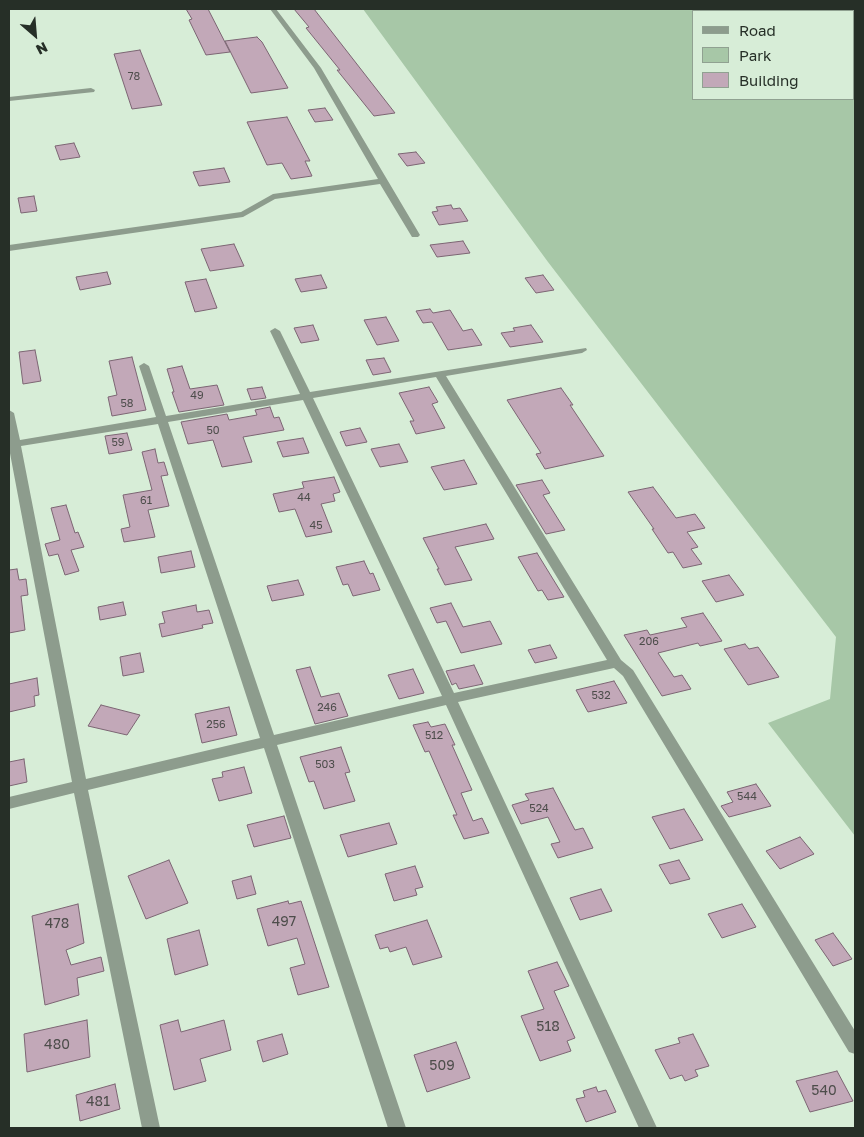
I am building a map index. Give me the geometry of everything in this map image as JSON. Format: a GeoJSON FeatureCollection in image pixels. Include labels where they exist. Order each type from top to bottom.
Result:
{"type":"FeatureCollection","features":[{"type":"Feature","properties":{"kind":"street"},"geometry":{"type":"LineString","coordinates":[[273,9],[317,68],[414,235]]}},
{"type":"Feature","properties":{"kind":"street"},"geometry":{"type":"LineString","coordinates":[[9,99],[91,90]]}},
{"type":"Feature","properties":{"kind":"street"},"geometry":{"type":"LineString","coordinates":[[9,248],[243,214],[273,197],[383,181]]}},
{"type":"Feature","properties":{"kind":"street"},"geometry":{"type":"LineString","coordinates":[[275,331],[411,614],[648,1128]]}},
{"type":"Feature","properties":{"kind":"street"},"geometry":{"type":"LineString","coordinates":[[11,445],[582,350]]}},
{"type":"Feature","properties":{"kind":"street"},"geometry":{"type":"LineString","coordinates":[[144,366],[397,1128]]}},
{"type":"Feature","properties":{"kind":"street"},"geometry":{"type":"LineString","coordinates":[[439,373],[616,663],[628,672],[855,1046]]}},
{"type":"Feature","properties":{"kind":"street"},"geometry":{"type":"LineString","coordinates":[[9,413],[11,445],[151,1128]]}},
{"type":"Feature","properties":{"kind":"street"},"geometry":{"type":"LineString","coordinates":[[9,803],[449,699],[616,663]]}},
{"type":"Feature","properties":{"kind":"green space"},"geometry":{"type":"Polygon","coordinates":[[[363,9],[855,9],[855,836],[768,723],[830,699],[836,637],[548,262],[363,9]]]}},
{"type":"Feature","properties":{"kind":"building"},"geometry":{"type":"Polygon","coordinates":[[[186,9],[208,9],[230,52],[206,55],[189,20],[192,19],[186,9]]]}},
{"type":"Feature","properties":{"kind":"building"},"geometry":{"type":"Polygon","coordinates":[[[294,9],[314,9],[395,113],[374,116],[337,70],[340,70],[306,28],[309,27],[294,9]]]}},
{"type":"Feature","properties":{"kind":"building"},"geometry":{"type":"Polygon","coordinates":[[[257,37],[262,42],[288,88],[251,93],[225,41],[257,37]]]}},
{"type":"Feature","properties":{"kind":"building"},"geometry":{"type":"Polygon","coordinates":[[[140,50],[162,105],[132,109],[114,54],[140,50]]]}},
{"type":"Feature","properties":{"kind":"building"},"geometry":{"type":"Polygon","coordinates":[[[325,108],[333,120],[315,122],[308,110],[325,108]]]}},
{"type":"Feature","properties":{"kind":"building"},"geometry":{"type":"Polygon","coordinates":[[[287,117],[310,161],[305,161],[312,176],[291,179],[282,163],[267,165],[247,122],[287,117]]]}},
{"type":"Feature","properties":{"kind":"building"},"geometry":{"type":"Polygon","coordinates":[[[74,143],[80,157],[60,160],[55,146],[74,143]]]}},
{"type":"Feature","properties":{"kind":"building"},"geometry":{"type":"Polygon","coordinates":[[[416,152],[425,163],[407,166],[398,154],[416,152]]]}},
{"type":"Feature","properties":{"kind":"building"},"geometry":{"type":"Polygon","coordinates":[[[224,168],[230,182],[199,186],[193,172],[224,168]]]}},
{"type":"Feature","properties":{"kind":"building"},"geometry":{"type":"Polygon","coordinates":[[[34,196],[37,211],[21,213],[18,198],[34,196]]]}},
{"type":"Feature","properties":{"kind":"building"},"geometry":{"type":"Polygon","coordinates":[[[451,205],[453,209],[460,208],[468,221],[439,225],[432,212],[438,211],[436,207],[451,205]]]}},
{"type":"Feature","properties":{"kind":"building"},"geometry":{"type":"Polygon","coordinates":[[[463,241],[470,253],[437,257],[430,245],[463,241]]]}},
{"type":"Feature","properties":{"kind":"building"},"geometry":{"type":"Polygon","coordinates":[[[234,244],[244,266],[210,271],[201,249],[234,244]]]}},
{"type":"Feature","properties":{"kind":"building"},"geometry":{"type":"Polygon","coordinates":[[[107,272],[111,284],[80,290],[76,277],[107,272]]]}},
{"type":"Feature","properties":{"kind":"building"},"geometry":{"type":"Polygon","coordinates":[[[321,275],[327,288],[301,292],[295,279],[321,275]]]}},
{"type":"Feature","properties":{"kind":"building"},"geometry":{"type":"Polygon","coordinates":[[[543,275],[554,290],[536,293],[525,278],[543,275]]]}},
{"type":"Feature","properties":{"kind":"building"},"geometry":{"type":"Polygon","coordinates":[[[206,279],[217,308],[195,312],[185,282],[206,279]]]}},
{"type":"Feature","properties":{"kind":"building"},"geometry":{"type":"Polygon","coordinates":[[[430,309],[433,313],[450,310],[463,331],[472,329],[482,345],[448,350],[432,322],[423,323],[416,311],[430,309]]]}},
{"type":"Feature","properties":{"kind":"building"},"geometry":{"type":"Polygon","coordinates":[[[386,317],[399,341],[377,345],[364,320],[386,317]]]}},
{"type":"Feature","properties":{"kind":"building"},"geometry":{"type":"Polygon","coordinates":[[[313,325],[319,340],[301,343],[294,328],[313,325]]]}},
{"type":"Feature","properties":{"kind":"building"},"geometry":{"type":"Polygon","coordinates":[[[531,325],[543,342],[510,347],[501,333],[515,331],[513,328],[531,325]]]}},
{"type":"Feature","properties":{"kind":"building"},"geometry":{"type":"Polygon","coordinates":[[[35,350],[41,381],[23,384],[19,352],[35,350]]]}},
{"type":"Feature","properties":{"kind":"building"},"geometry":{"type":"Polygon","coordinates":[[[132,357],[146,410],[112,416],[108,397],[117,395],[109,361],[132,357]]]}},
{"type":"Feature","properties":{"kind":"building"},"geometry":{"type":"Polygon","coordinates":[[[384,358],[391,372],[373,375],[366,360],[384,358]]]}},
{"type":"Feature","properties":{"kind":"building"},"geometry":{"type":"Polygon","coordinates":[[[182,366],[190,389],[217,385],[224,405],[179,412],[167,369],[182,366]]]}},
{"type":"Feature","properties":{"kind":"building"},"geometry":{"type":"Polygon","coordinates":[[[262,387],[266,398],[251,400],[247,389],[262,387]]]}},
{"type":"Feature","properties":{"kind":"building"},"geometry":{"type":"Polygon","coordinates":[[[429,387],[438,402],[432,404],[445,428],[416,434],[410,421],[414,421],[399,393],[429,387]]]}},
{"type":"Feature","properties":{"kind":"building"},"geometry":{"type":"Polygon","coordinates":[[[561,388],[604,456],[545,469],[536,454],[541,453],[507,400],[561,388]]]}},
{"type":"Feature","properties":{"kind":"building"},"geometry":{"type":"Polygon","coordinates":[[[270,407],[274,418],[279,417],[284,430],[243,437],[252,462],[222,467],[213,440],[188,444],[181,422],[227,414],[229,420],[257,415],[255,410],[270,407]]]}},
{"type":"Feature","properties":{"kind":"building"},"geometry":{"type":"Polygon","coordinates":[[[360,428],[367,442],[346,446],[340,432],[360,428]]]}},
{"type":"Feature","properties":{"kind":"building"},"geometry":{"type":"Polygon","coordinates":[[[127,433],[132,450],[109,454],[105,436],[127,433]]]}},
{"type":"Feature","properties":{"kind":"building"},"geometry":{"type":"Polygon","coordinates":[[[303,438],[309,453],[283,457],[277,442],[303,438]]]}},
{"type":"Feature","properties":{"kind":"building"},"geometry":{"type":"Polygon","coordinates":[[[399,444],[408,462],[380,467],[371,449],[399,444]]]}},
{"type":"Feature","properties":{"kind":"building"},"geometry":{"type":"Polygon","coordinates":[[[155,449],[158,463],[164,462],[168,475],[161,476],[169,506],[148,510],[155,537],[124,542],[121,529],[130,527],[123,495],[152,490],[142,452],[155,449]]]}},
{"type":"Feature","properties":{"kind":"building"},"geometry":{"type":"Polygon","coordinates":[[[464,460],[477,484],[444,490],[431,467],[464,460]]]}},
{"type":"Feature","properties":{"kind":"building"},"geometry":{"type":"Polygon","coordinates":[[[334,477],[340,492],[333,494],[335,501],[321,504],[332,532],[306,537],[295,509],[279,512],[273,494],[304,488],[302,482],[334,477]]]}},
{"type":"Feature","properties":{"kind":"building"},"geometry":{"type":"Polygon","coordinates":[[[542,480],[550,493],[543,495],[565,530],[546,534],[516,485],[542,480]]]}},
{"type":"Feature","properties":{"kind":"building"},"geometry":{"type":"Polygon","coordinates":[[[653,487],[676,518],[695,514],[705,528],[687,532],[698,547],[691,549],[702,564],[683,568],[673,552],[668,553],[628,492],[653,487]]]}},
{"type":"Feature","properties":{"kind":"building"},"geometry":{"type":"Polygon","coordinates":[[[66,505],[75,533],[78,532],[84,547],[71,550],[79,571],[65,575],[58,554],[49,556],[45,544],[60,540],[51,508],[66,505]]]}},
{"type":"Feature","properties":{"kind":"building"},"geometry":{"type":"Polygon","coordinates":[[[486,524],[494,539],[455,547],[472,580],[445,585],[423,538],[486,524]]]}},
{"type":"Feature","properties":{"kind":"building"},"geometry":{"type":"Polygon","coordinates":[[[191,551],[195,567],[161,573],[158,557],[191,551]]]}},
{"type":"Feature","properties":{"kind":"building"},"geometry":{"type":"Polygon","coordinates":[[[537,553],[564,597],[548,600],[542,590],[538,591],[518,557],[537,553]]]}},
{"type":"Feature","properties":{"kind":"building"},"geometry":{"type":"Polygon","coordinates":[[[364,561],[370,574],[373,573],[380,590],[353,596],[348,584],[343,585],[336,567],[364,561]]]}},
{"type":"Feature","properties":{"kind":"building"},"geometry":{"type":"Polygon","coordinates":[[[17,569],[19,580],[26,579],[28,595],[21,596],[25,630],[9,633],[9,570],[17,569]]]}},
{"type":"Feature","properties":{"kind":"building"},"geometry":{"type":"Polygon","coordinates":[[[729,575],[744,595],[716,602],[702,581],[729,575]]]}},
{"type":"Feature","properties":{"kind":"building"},"geometry":{"type":"Polygon","coordinates":[[[298,580],[304,595],[272,601],[267,586],[298,580]]]}},
{"type":"Feature","properties":{"kind":"building"},"geometry":{"type":"Polygon","coordinates":[[[123,602],[126,615],[100,620],[98,607],[123,602]]]}},
{"type":"Feature","properties":{"kind":"building"},"geometry":{"type":"Polygon","coordinates":[[[451,603],[463,627],[490,621],[502,644],[461,653],[446,621],[437,623],[430,608],[451,603]]]}},
{"type":"Feature","properties":{"kind":"building"},"geometry":{"type":"Polygon","coordinates":[[[196,605],[197,612],[209,610],[213,623],[202,625],[203,628],[162,637],[159,624],[165,623],[162,612],[196,605]]]}},
{"type":"Feature","properties":{"kind":"building"},"geometry":{"type":"Polygon","coordinates":[[[703,613],[722,641],[700,646],[698,643],[658,653],[674,677],[682,675],[691,689],[662,696],[624,635],[647,630],[650,635],[687,627],[681,618],[703,613]]]}},
{"type":"Feature","properties":{"kind":"building"},"geometry":{"type":"Polygon","coordinates":[[[745,644],[749,649],[758,647],[779,677],[748,685],[724,649],[745,644]]]}},
{"type":"Feature","properties":{"kind":"building"},"geometry":{"type":"Polygon","coordinates":[[[550,645],[557,658],[535,663],[528,650],[550,645]]]}},
{"type":"Feature","properties":{"kind":"building"},"geometry":{"type":"Polygon","coordinates":[[[140,653],[144,672],[123,676],[120,657],[140,653]]]}},
{"type":"Feature","properties":{"kind":"building"},"geometry":{"type":"Polygon","coordinates":[[[474,665],[483,684],[459,689],[456,683],[452,685],[446,671],[474,665]]]}},
{"type":"Feature","properties":{"kind":"building"},"geometry":{"type":"Polygon","coordinates":[[[310,667],[321,697],[339,693],[348,716],[315,724],[296,670],[310,667]]]}},
{"type":"Feature","properties":{"kind":"building"},"geometry":{"type":"Polygon","coordinates":[[[413,669],[424,693],[399,699],[388,675],[413,669]]]}},
{"type":"Feature","properties":{"kind":"building"},"geometry":{"type":"Polygon","coordinates":[[[37,678],[39,695],[34,696],[35,706],[9,712],[9,684],[37,678]]]}},
{"type":"Feature","properties":{"kind":"building"},"geometry":{"type":"Polygon","coordinates":[[[614,681],[627,703],[588,712],[576,690],[614,681]]]}},
{"type":"Feature","properties":{"kind":"building"},"geometry":{"type":"Polygon","coordinates":[[[101,705],[140,715],[127,735],[88,726],[101,705]]]}},
{"type":"Feature","properties":{"kind":"building"},"geometry":{"type":"Polygon","coordinates":[[[229,707],[237,735],[202,743],[195,714],[229,707]]]}},
{"type":"Feature","properties":{"kind":"building"},"geometry":{"type":"Polygon","coordinates":[[[428,722],[431,727],[445,724],[472,790],[461,793],[473,821],[482,818],[489,833],[464,839],[453,815],[457,815],[429,751],[425,752],[413,725],[428,722]]]}},
{"type":"Feature","properties":{"kind":"building"},"geometry":{"type":"Polygon","coordinates":[[[341,747],[350,772],[345,773],[355,801],[324,809],[314,781],[309,782],[300,757],[341,747]]]}},
{"type":"Feature","properties":{"kind":"building"},"geometry":{"type":"Polygon","coordinates":[[[24,759],[27,782],[9,786],[9,762],[24,759]]]}},
{"type":"Feature","properties":{"kind":"building"},"geometry":{"type":"Polygon","coordinates":[[[244,767],[252,793],[219,801],[212,779],[223,777],[222,772],[244,767]]]}},
{"type":"Feature","properties":{"kind":"building"},"geometry":{"type":"Polygon","coordinates":[[[756,784],[771,806],[729,817],[721,806],[733,802],[727,792],[756,784]]]}},
{"type":"Feature","properties":{"kind":"building"},"geometry":{"type":"Polygon","coordinates":[[[553,788],[575,830],[583,828],[593,848],[558,858],[551,844],[560,842],[548,817],[521,824],[512,805],[529,800],[525,794],[553,788]]]}},
{"type":"Feature","properties":{"kind":"building"},"geometry":{"type":"Polygon","coordinates":[[[684,809],[703,840],[670,849],[652,817],[684,809]]]}},
{"type":"Feature","properties":{"kind":"building"},"geometry":{"type":"Polygon","coordinates":[[[284,816],[291,838],[254,847],[247,825],[284,816]]]}},
{"type":"Feature","properties":{"kind":"building"},"geometry":{"type":"Polygon","coordinates":[[[389,823],[397,844],[348,857],[340,835],[389,823]]]}},
{"type":"Feature","properties":{"kind":"building"},"geometry":{"type":"Polygon","coordinates":[[[800,837],[814,854],[780,869],[766,851],[800,837]]]}},
{"type":"Feature","properties":{"kind":"building"},"geometry":{"type":"Polygon","coordinates":[[[169,860],[188,903],[146,919],[128,876],[169,860]]]}},
{"type":"Feature","properties":{"kind":"building"},"geometry":{"type":"Polygon","coordinates":[[[679,860],[690,879],[670,884],[659,865],[679,860]]]}},
{"type":"Feature","properties":{"kind":"building"},"geometry":{"type":"Polygon","coordinates":[[[415,866],[423,887],[415,889],[417,895],[394,901],[385,874],[415,866]]]}},
{"type":"Feature","properties":{"kind":"building"},"geometry":{"type":"Polygon","coordinates":[[[251,876],[256,894],[237,899],[232,881],[251,876]]]}},
{"type":"Feature","properties":{"kind":"building"},"geometry":{"type":"Polygon","coordinates":[[[601,889],[612,911],[580,920],[570,898],[601,889]]]}},
{"type":"Feature","properties":{"kind":"building"},"geometry":{"type":"Polygon","coordinates":[[[288,901],[289,904],[301,901],[329,987],[298,995],[290,968],[305,964],[297,938],[268,946],[257,909],[288,901]]]}},
{"type":"Feature","properties":{"kind":"building"},"geometry":{"type":"Polygon","coordinates":[[[78,904],[84,943],[66,950],[71,965],[101,957],[104,971],[77,978],[79,995],[45,1005],[32,916],[78,904]]]}},
{"type":"Feature","properties":{"kind":"building"},"geometry":{"type":"Polygon","coordinates":[[[742,904],[756,927],[722,938],[708,914],[742,904]]]}},
{"type":"Feature","properties":{"kind":"building"},"geometry":{"type":"Polygon","coordinates":[[[427,920],[442,957],[413,965],[406,947],[390,952],[388,947],[380,949],[375,935],[427,920]]]}},
{"type":"Feature","properties":{"kind":"building"},"geometry":{"type":"Polygon","coordinates":[[[199,930],[208,965],[175,975],[167,939],[199,930]]]}},
{"type":"Feature","properties":{"kind":"building"},"geometry":{"type":"Polygon","coordinates":[[[833,933],[852,959],[833,966],[815,940],[833,933]]]}},
{"type":"Feature","properties":{"kind":"building"},"geometry":{"type":"Polygon","coordinates":[[[557,962],[569,986],[554,991],[575,1038],[567,1041],[571,1051],[540,1061],[521,1016],[544,1009],[528,971],[557,962]]]}},
{"type":"Feature","properties":{"kind":"building"},"geometry":{"type":"Polygon","coordinates":[[[87,1020],[90,1057],[27,1072],[24,1034],[87,1020]]]}},
{"type":"Feature","properties":{"kind":"building"},"geometry":{"type":"Polygon","coordinates":[[[178,1020],[181,1032],[224,1020],[231,1050],[200,1059],[206,1081],[174,1090],[160,1025],[178,1020]]]}},
{"type":"Feature","properties":{"kind":"building"},"geometry":{"type":"Polygon","coordinates":[[[282,1034],[288,1054],[263,1062],[257,1041],[282,1034]]]}},
{"type":"Feature","properties":{"kind":"building"},"geometry":{"type":"Polygon","coordinates":[[[693,1034],[709,1066],[695,1070],[698,1076],[685,1081],[682,1075],[670,1079],[655,1050],[680,1043],[678,1038],[693,1034]]]}},
{"type":"Feature","properties":{"kind":"building"},"geometry":{"type":"Polygon","coordinates":[[[456,1042],[470,1078],[427,1092],[414,1055],[456,1042]]]}},
{"type":"Feature","properties":{"kind":"building"},"geometry":{"type":"Polygon","coordinates":[[[837,1071],[853,1101],[810,1112],[796,1081],[837,1071]]]}},
{"type":"Feature","properties":{"kind":"building"},"geometry":{"type":"Polygon","coordinates":[[[115,1084],[120,1109],[80,1121],[76,1095],[115,1084]]]}},
{"type":"Feature","properties":{"kind":"building"},"geometry":{"type":"Polygon","coordinates":[[[596,1087],[598,1092],[606,1090],[616,1112],[586,1122],[576,1099],[585,1097],[583,1091],[596,1087]]]}}]}
